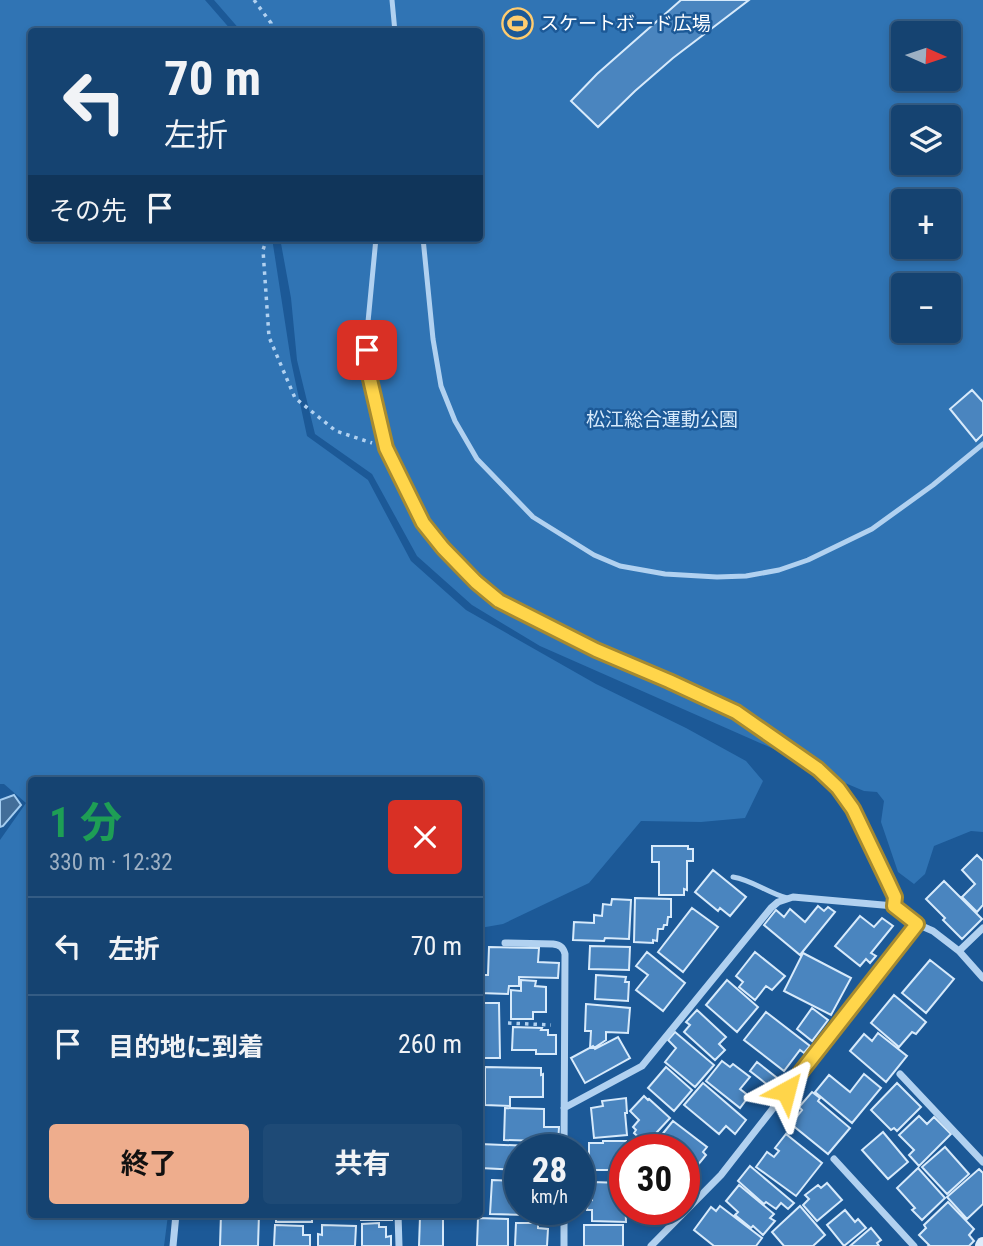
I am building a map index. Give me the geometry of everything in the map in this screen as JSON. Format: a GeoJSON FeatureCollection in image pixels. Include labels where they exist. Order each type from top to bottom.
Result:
{"type":"FeatureCollection","features":[{"type":"Feature","properties":{"kind":"street"},"geometry":{"type":"LineString","coordinates":[[564,1108],[642,1066],[771,908],[787,898],[807,897],[894,906],[917,924],[933,930],[959,951],[983,978]]}},
{"type":"Feature","properties":{"kind":"street"},"geometry":{"type":"LineString","coordinates":[[651,1246],[721,1175],[917,924]]}},
{"type":"Feature","properties":{"kind":"street"},"geometry":{"type":"LineString","coordinates":[[959,951],[983,928]]}},
{"type":"Feature","properties":{"kind":"street"},"geometry":{"type":"LineString","coordinates":[[505,943],[553,944],[564,948],[564,1134]]}},
{"type":"Feature","properties":{"kind":"street"},"geometry":{"type":"LineString","coordinates":[[900,1074],[983,1162]]}},
{"type":"Feature","properties":{"kind":"street"},"geometry":{"type":"LineString","coordinates":[[834,1159],[914,1246]]}},
{"type":"Feature","properties":{"kind":"street"},"geometry":{"type":"LineString","coordinates":[[173,1246],[176,1218]]}},
{"type":"Feature","properties":{"kind":"street"},"geometry":{"type":"LineString","coordinates":[[398,1218],[399,1246]]}},
{"type":"Feature","properties":{"kind":"street"},"geometry":{"type":"LineString","coordinates":[[564,1225],[564,1246]]}},
{"type":"Feature","properties":{"kind":"lane"},"geometry":{"type":"LineString","coordinates":[[392,0],[395,28]]}},
{"type":"Feature","properties":{"kind":"lane"},"geometry":{"type":"LineString","coordinates":[[376,242],[367,350],[369,375],[386,448],[423,523],[476,582],[499,601],[596,650],[736,712],[818,769],[838,788],[853,809],[895,897],[894,906]]}},
{"type":"Feature","properties":{"kind":"lane"},"geometry":{"type":"LineString","coordinates":[[423,242],[433,339],[441,386],[455,421],[477,459],[533,517],[594,555],[620,566],[665,574],[717,577],[746,576],[779,570],[808,560],[872,528],[933,485],[983,444]]}},
{"type":"Feature","properties":{"kind":"lane"},"geometry":{"type":"LineString","coordinates":[[733,877],[787,898]]}},
{"type":"Feature","properties":{"kind":"path"},"geometry":{"type":"LineString","coordinates":[[254,0],[271,23],[271,28]]}},
{"type":"Feature","properties":{"kind":"path"},"geometry":{"type":"LineString","coordinates":[[266,242],[263,250],[269,337],[295,398],[336,431],[386,448]]}},
{"type":"Feature","properties":{"kind":"path"},"geometry":{"type":"LineString","coordinates":[[508,1023],[552,1025]]}},
{"type":"Feature","properties":{"kind":"green space"},"geometry":{"type":"Polygon","coordinates":[[[0,0],[205,0],[229,28],[28,28],[28,242],[273,242],[291,361],[307,436],[368,480],[411,561],[466,610],[596,684],[746,761],[763,781],[745,818],[701,822],[641,821],[589,883],[503,924],[483,927],[483,777],[28,777],[28,1218],[168,1218],[164,1246],[0,1246],[0,840],[26,803],[4,784],[0,784],[0,0]]]}},
{"type":"Feature","properties":{"kind":"green space","name":"松江総合運動公園"},"geometry":{"type":"Polygon","coordinates":[[[214,0],[983,0],[983,832],[971,831],[934,846],[925,874],[914,884],[898,872],[881,822],[884,801],[877,792],[864,791],[840,778],[818,775],[785,754],[540,646],[472,605],[417,556],[372,474],[315,434],[297,360],[291,298],[281,242],[483,242],[483,28],[238,28],[214,0]]]}},
{"type":"Feature","properties":{"kind":"shaded area"},"geometry":{"type":"Polygon","coordinates":[[[14,795],[21,805],[0,827],[0,800],[14,795]]]}},
{"type":"Feature","properties":{"kind":"building"},"geometry":{"type":"Polygon","coordinates":[[[681,0],[749,0],[673,58],[598,127],[571,101],[597,74],[681,0]]]}},
{"type":"Feature","properties":{"kind":"building"},"geometry":{"type":"Polygon","coordinates":[[[972,390],[983,402],[983,434],[976,441],[950,409],[972,390]]]}},
{"type":"Feature","properties":{"kind":"building"},"geometry":{"type":"Polygon","coordinates":[[[652,846],[688,846],[688,849],[693,849],[693,861],[687,861],[687,890],[684,889],[684,895],[659,895],[659,862],[652,862],[652,846]]]}},
{"type":"Feature","properties":{"kind":"building"},"geometry":{"type":"Polygon","coordinates":[[[977,855],[983,861],[983,905],[977,912],[962,897],[975,884],[962,870],[977,855]]]}},
{"type":"Feature","properties":{"kind":"building"},"geometry":{"type":"Polygon","coordinates":[[[713,870],[746,897],[730,916],[720,908],[718,911],[695,892],[713,870]]]}},
{"type":"Feature","properties":{"kind":"building"},"geometry":{"type":"Polygon","coordinates":[[[944,881],[982,919],[962,939],[926,899],[944,881]]]}},
{"type":"Feature","properties":{"kind":"building"},"geometry":{"type":"Polygon","coordinates":[[[635,898],[671,899],[671,917],[668,917],[667,925],[664,925],[663,929],[658,929],[657,941],[653,940],[653,943],[634,942],[635,898]]]}},
{"type":"Feature","properties":{"kind":"building"},"geometry":{"type":"Polygon","coordinates":[[[612,899],[631,900],[629,939],[573,940],[574,922],[594,923],[594,915],[602,916],[603,904],[611,905],[612,899]]]}},
{"type":"Feature","properties":{"kind":"building"},"geometry":{"type":"Polygon","coordinates":[[[818,906],[824,911],[828,907],[835,912],[800,955],[764,925],[776,910],[784,917],[790,909],[805,922],[818,906]]]}},
{"type":"Feature","properties":{"kind":"building"},"geometry":{"type":"Polygon","coordinates":[[[692,908],[718,927],[683,972],[658,952],[692,908]]]}},
{"type":"Feature","properties":{"kind":"building"},"geometry":{"type":"Polygon","coordinates":[[[860,916],[874,927],[882,918],[893,926],[871,953],[876,956],[870,963],[866,959],[860,966],[835,946],[860,916]]]}},
{"type":"Feature","properties":{"kind":"building"},"geometry":{"type":"Polygon","coordinates":[[[590,946],[630,947],[629,970],[589,969],[590,946]]]}},
{"type":"Feature","properties":{"kind":"building"},"geometry":{"type":"Polygon","coordinates":[[[489,947],[539,948],[538,962],[559,963],[558,978],[519,977],[519,986],[509,986],[508,994],[483,993],[483,975],[488,975],[489,947]]]}},
{"type":"Feature","properties":{"kind":"building"},"geometry":{"type":"Polygon","coordinates":[[[647,952],[685,983],[663,1011],[636,990],[648,975],[636,966],[647,952]]]}},
{"type":"Feature","properties":{"kind":"building"},"geometry":{"type":"Polygon","coordinates":[[[755,952],[785,976],[772,990],[766,986],[755,1000],[739,987],[743,982],[736,976],[755,952]]]}},
{"type":"Feature","properties":{"kind":"building"},"geometry":{"type":"Polygon","coordinates":[[[803,953],[851,978],[831,1015],[784,991],[803,953]]]}},
{"type":"Feature","properties":{"kind":"building"},"geometry":{"type":"Polygon","coordinates":[[[930,960],[954,979],[926,1013],[902,993],[930,960]]]}},
{"type":"Feature","properties":{"kind":"building"},"geometry":{"type":"Polygon","coordinates":[[[596,975],[626,977],[625,982],[629,982],[628,1001],[595,999],[596,975]]]}},
{"type":"Feature","properties":{"kind":"building"},"geometry":{"type":"Polygon","coordinates":[[[521,980],[536,981],[535,986],[546,987],[546,1012],[533,1012],[533,1019],[511,1019],[511,990],[521,991],[521,980]]]}},
{"type":"Feature","properties":{"kind":"building"},"geometry":{"type":"Polygon","coordinates":[[[727,980],[758,1007],[737,1032],[706,1005],[727,980]]]}},
{"type":"Feature","properties":{"kind":"building"},"geometry":{"type":"Polygon","coordinates":[[[894,995],[926,1022],[916,1034],[912,1032],[899,1047],[871,1023],[894,995]]]}},
{"type":"Feature","properties":{"kind":"building"},"geometry":{"type":"Polygon","coordinates":[[[483,1003],[499,1003],[500,1058],[483,1058],[483,1003]]]}},
{"type":"Feature","properties":{"kind":"building"},"geometry":{"type":"Polygon","coordinates":[[[586,1004],[630,1008],[628,1033],[606,1032],[606,1040],[590,1048],[591,1031],[585,1031],[586,1004]]]}},
{"type":"Feature","properties":{"kind":"building"},"geometry":{"type":"Polygon","coordinates":[[[812,1008],[828,1020],[812,1041],[797,1029],[812,1008]]]}},
{"type":"Feature","properties":{"kind":"building"},"geometry":{"type":"Polygon","coordinates":[[[697,1010],[726,1037],[719,1044],[725,1050],[715,1060],[684,1032],[690,1025],[686,1022],[697,1010]]]}},
{"type":"Feature","properties":{"kind":"building"},"geometry":{"type":"Polygon","coordinates":[[[766,1012],[810,1046],[804,1053],[800,1050],[784,1071],[744,1040],[766,1012]]]}},
{"type":"Feature","properties":{"kind":"building"},"geometry":{"type":"Polygon","coordinates":[[[513,1027],[542,1028],[541,1030],[548,1030],[548,1035],[556,1035],[556,1054],[536,1054],[536,1050],[512,1050],[513,1027]]]}},
{"type":"Feature","properties":{"kind":"building"},"geometry":{"type":"Polygon","coordinates":[[[675,1032],[714,1065],[695,1087],[665,1062],[676,1048],[668,1040],[675,1032]]]}},
{"type":"Feature","properties":{"kind":"building"},"geometry":{"type":"Polygon","coordinates":[[[878,1033],[907,1056],[886,1082],[850,1051],[864,1034],[872,1041],[878,1033]]]}},
{"type":"Feature","properties":{"kind":"building"},"geometry":{"type":"Polygon","coordinates":[[[618,1037],[630,1058],[585,1083],[571,1058],[618,1037]]]}},
{"type":"Feature","properties":{"kind":"building"},"geometry":{"type":"Polygon","coordinates":[[[722,1061],[730,1067],[733,1064],[750,1077],[740,1089],[749,1096],[740,1108],[706,1081],[722,1061]]]}},
{"type":"Feature","properties":{"kind":"building"},"geometry":{"type":"Polygon","coordinates":[[[757,1062],[781,1081],[774,1090],[750,1071],[757,1062]]]}},
{"type":"Feature","properties":{"kind":"building"},"geometry":{"type":"Polygon","coordinates":[[[485,1067],[541,1068],[543,1097],[510,1097],[510,1106],[485,1105],[485,1067]]]}},
{"type":"Feature","properties":{"kind":"building"},"geometry":{"type":"Polygon","coordinates":[[[666,1067],[692,1090],[674,1111],[648,1088],[666,1067]]]}},
{"type":"Feature","properties":{"kind":"building"},"geometry":{"type":"Polygon","coordinates":[[[864,1074],[881,1088],[852,1123],[815,1092],[829,1075],[850,1092],[864,1074]]]}},
{"type":"Feature","properties":{"kind":"building"},"geometry":{"type":"Polygon","coordinates":[[[703,1083],[746,1120],[735,1134],[726,1126],[719,1134],[684,1105],[703,1083]]]}},
{"type":"Feature","properties":{"kind":"building"},"geometry":{"type":"Polygon","coordinates":[[[897,1083],[921,1107],[897,1131],[894,1128],[891,1130],[871,1110],[897,1083]]]}},
{"type":"Feature","properties":{"kind":"building"},"geometry":{"type":"Polygon","coordinates":[[[812,1092],[820,1098],[818,1101],[850,1128],[828,1154],[791,1124],[802,1110],[799,1107],[812,1092]]]}},
{"type":"Feature","properties":{"kind":"building"},"geometry":{"type":"Polygon","coordinates":[[[644,1096],[670,1118],[655,1134],[635,1134],[633,1127],[639,1120],[630,1111],[644,1096]]]}},
{"type":"Feature","properties":{"kind":"building"},"geometry":{"type":"Polygon","coordinates":[[[626,1098],[627,1134],[609,1134],[609,1137],[595,1138],[591,1108],[603,1106],[602,1101],[626,1098]]]}},
{"type":"Feature","properties":{"kind":"building"},"geometry":{"type":"Polygon","coordinates":[[[505,1108],[544,1109],[544,1127],[559,1127],[559,1134],[504,1134],[505,1108]]]}},
{"type":"Feature","properties":{"kind":"building"},"geometry":{"type":"Polygon","coordinates":[[[919,1116],[927,1124],[934,1117],[951,1134],[919,1166],[909,1155],[914,1150],[899,1135],[919,1116]]]}},
{"type":"Feature","properties":{"kind":"building"},"geometry":{"type":"Polygon","coordinates":[[[673,1121],[690,1134],[662,1134],[673,1121]]]}},
{"type":"Feature","properties":{"kind":"building"},"geometry":{"type":"Polygon","coordinates":[[[883,1132],[908,1162],[888,1179],[862,1150],[883,1132]]]}},
{"type":"Feature","properties":{"kind":"building"},"geometry":{"type":"Polygon","coordinates":[[[786,1134],[822,1163],[796,1196],[756,1167],[767,1152],[774,1157],[779,1151],[775,1148],[786,1134]]]}},
{"type":"Feature","properties":{"kind":"building"},"geometry":{"type":"Polygon","coordinates":[[[609,1141],[609,1170],[595,1170],[595,1143],[609,1141]]]}},
{"type":"Feature","properties":{"kind":"building"},"geometry":{"type":"Polygon","coordinates":[[[700,1142],[707,1147],[703,1152],[706,1155],[700,1162],[700,1142]]]}},
{"type":"Feature","properties":{"kind":"building"},"geometry":{"type":"Polygon","coordinates":[[[483,1144],[504,1145],[504,1169],[483,1168],[483,1144]]]}},
{"type":"Feature","properties":{"kind":"building"},"geometry":{"type":"Polygon","coordinates":[[[945,1147],[969,1174],[947,1194],[922,1167],[945,1147]]]}},
{"type":"Feature","properties":{"kind":"building"},"geometry":{"type":"Polygon","coordinates":[[[750,1166],[794,1203],[788,1209],[781,1203],[776,1209],[766,1202],[764,1204],[738,1181],[750,1166]]]}},
{"type":"Feature","properties":{"kind":"building"},"geometry":{"type":"Polygon","coordinates":[[[918,1168],[945,1198],[922,1220],[897,1188],[918,1168]]]}},
{"type":"Feature","properties":{"kind":"building"},"geometry":{"type":"Polygon","coordinates":[[[979,1169],[983,1173],[983,1204],[967,1219],[947,1197],[979,1169]]]}},
{"type":"Feature","properties":{"kind":"building"},"geometry":{"type":"Polygon","coordinates":[[[492,1180],[504,1180],[504,1214],[490,1214],[492,1180]]]}},
{"type":"Feature","properties":{"kind":"building"},"geometry":{"type":"Polygon","coordinates":[[[595,1182],[609,1183],[609,1222],[595,1221],[595,1182]]]}},
{"type":"Feature","properties":{"kind":"building"},"geometry":{"type":"Polygon","coordinates":[[[827,1183],[842,1200],[817,1221],[803,1205],[809,1199],[805,1195],[818,1185],[821,1188],[827,1183]]]}},
{"type":"Feature","properties":{"kind":"building"},"geometry":{"type":"Polygon","coordinates":[[[739,1185],[774,1214],[770,1218],[775,1221],[763,1235],[735,1215],[738,1212],[726,1201],[739,1185]]]}},
{"type":"Feature","properties":{"kind":"building"},"geometry":{"type":"Polygon","coordinates":[[[948,1202],[974,1229],[969,1235],[974,1241],[969,1246],[928,1246],[919,1235],[926,1228],[924,1225],[948,1202]]]}},
{"type":"Feature","properties":{"kind":"building"},"geometry":{"type":"Polygon","coordinates":[[[720,1206],[762,1238],[756,1246],[714,1246],[694,1230],[711,1207],[716,1211],[720,1206]]]}},
{"type":"Feature","properties":{"kind":"building"},"geometry":{"type":"Polygon","coordinates":[[[800,1206],[825,1235],[813,1246],[784,1246],[772,1232],[800,1206]]]}},
{"type":"Feature","properties":{"kind":"building"},"geometry":{"type":"Polygon","coordinates":[[[845,1210],[855,1222],[858,1219],[866,1228],[844,1246],[827,1225],[845,1210]]]}},
{"type":"Feature","properties":{"kind":"building"},"geometry":{"type":"Polygon","coordinates":[[[221,1218],[259,1218],[258,1246],[220,1246],[221,1218]]]}},
{"type":"Feature","properties":{"kind":"building"},"geometry":{"type":"Polygon","coordinates":[[[276,1218],[312,1218],[312,1222],[276,1222],[276,1218]]]}},
{"type":"Feature","properties":{"kind":"building"},"geometry":{"type":"Polygon","coordinates":[[[361,1218],[392,1218],[392,1220],[361,1218]]]}},
{"type":"Feature","properties":{"kind":"building"},"geometry":{"type":"Polygon","coordinates":[[[420,1218],[443,1218],[443,1246],[419,1246],[420,1218]]]}},
{"type":"Feature","properties":{"kind":"building"},"geometry":{"type":"Polygon","coordinates":[[[478,1218],[504,1219],[504,1225],[508,1225],[508,1246],[477,1246],[478,1218]]]}},
{"type":"Feature","properties":{"kind":"building"},"geometry":{"type":"Polygon","coordinates":[[[379,1223],[379,1227],[386,1227],[386,1237],[391,1236],[391,1246],[362,1246],[362,1224],[379,1223]]]}},
{"type":"Feature","properties":{"kind":"building"},"geometry":{"type":"Polygon","coordinates":[[[275,1225],[303,1226],[303,1235],[310,1235],[310,1246],[274,1246],[275,1225]]]}},
{"type":"Feature","properties":{"kind":"building"},"geometry":{"type":"Polygon","coordinates":[[[322,1225],[356,1226],[355,1246],[318,1246],[318,1234],[322,1235],[322,1225]]]}},
{"type":"Feature","properties":{"kind":"building"},"geometry":{"type":"Polygon","coordinates":[[[516,1225],[538,1225],[538,1228],[548,1229],[547,1246],[515,1246],[516,1225]]]}},
{"type":"Feature","properties":{"kind":"building"},"geometry":{"type":"Polygon","coordinates":[[[584,1225],[623,1225],[623,1246],[584,1246],[584,1225]]]}},
{"type":"Feature","properties":{"kind":"building"},"geometry":{"type":"Polygon","coordinates":[[[871,1228],[881,1240],[877,1243],[879,1246],[850,1246],[871,1228]]]}},
{"type":"Feature","properties":{"kind":"place","name":"スケートボード広場"},"geometry":{"type":"Point","coordinates":[517,23]}},
{"type":"Feature","properties":{"kind":"route"},"geometry":{"type":"LineString","coordinates":[[367,350],[369,375],[386,448],[423,523],[476,582],[499,601],[523,614],[596,650],[736,712],[818,769],[838,788],[853,809],[895,897],[894,906],[917,924],[786,1091]]}}]}
